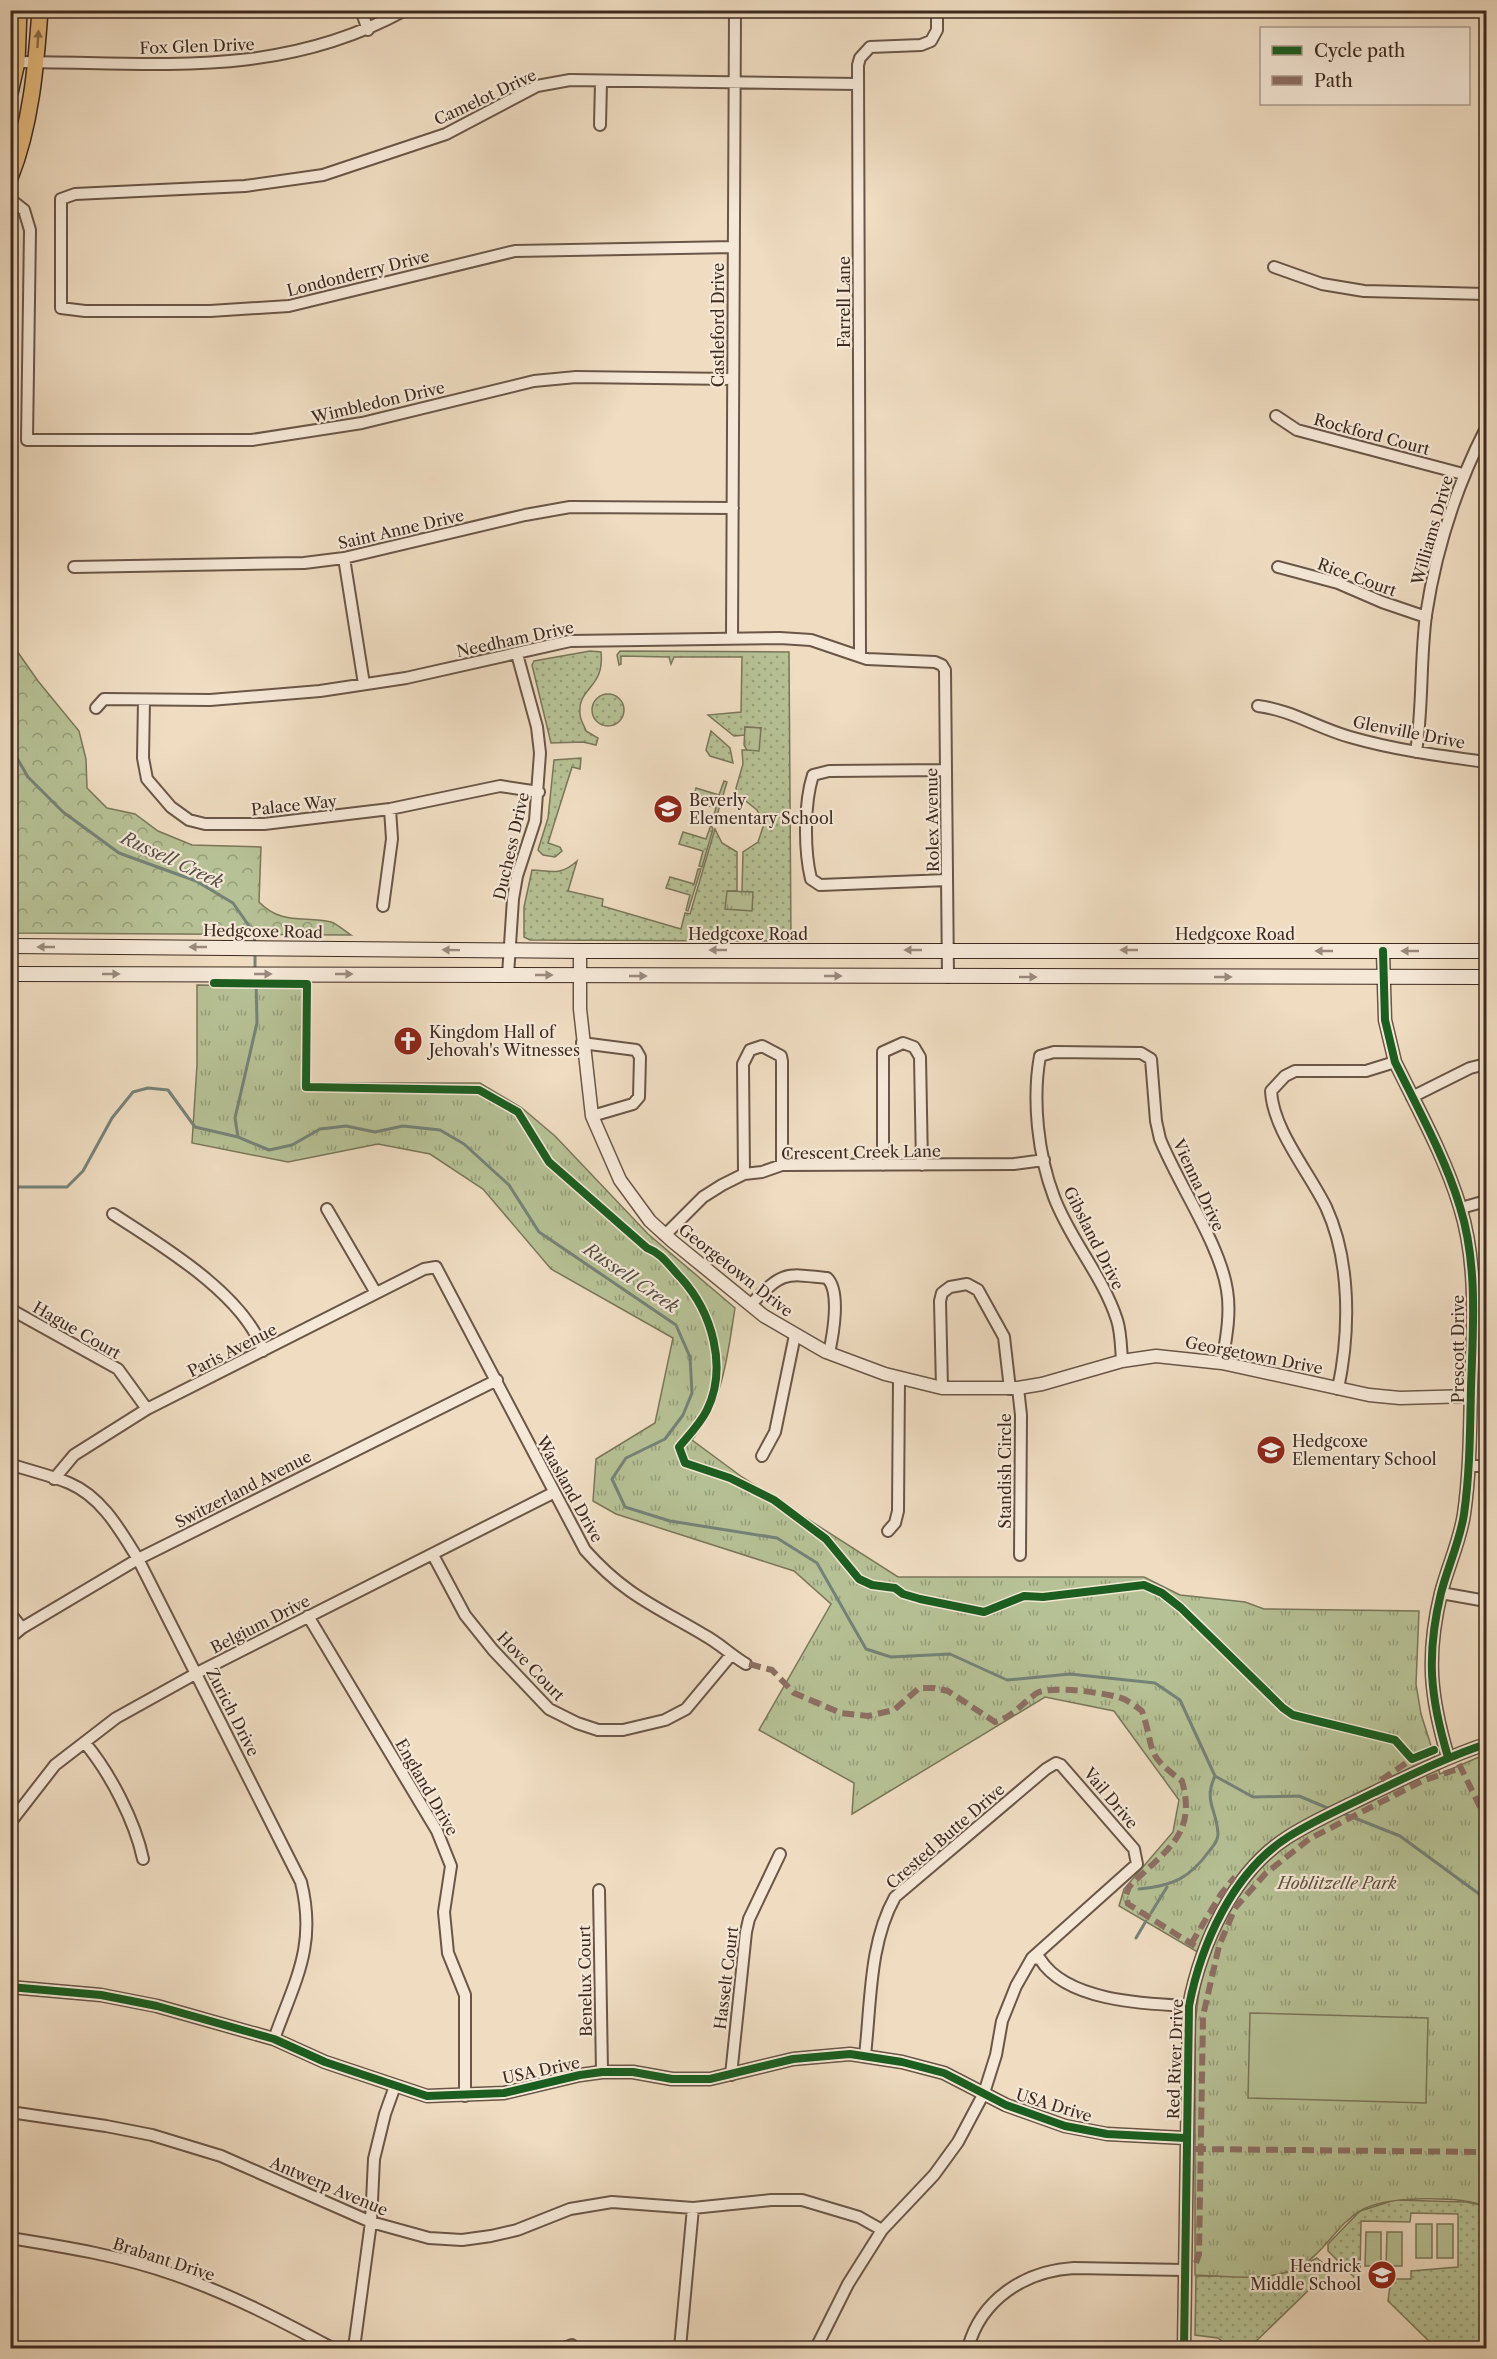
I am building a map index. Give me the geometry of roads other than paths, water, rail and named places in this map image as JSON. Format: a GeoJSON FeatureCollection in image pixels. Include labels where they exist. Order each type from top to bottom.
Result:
{"type":"FeatureCollection","features":[{"type":"Feature","properties":{"kind":"main road"},"geometry":{"type":"LineString","coordinates":[[10,93],[16,62],[19,10]]}},
{"type":"Feature","properties":{"kind":"main road"},"geometry":{"type":"LineString","coordinates":[[10,178],[19,157],[37,62],[40,10]]}},
{"type":"Feature","properties":{"kind":"main road","name":"Hedgcoxe Road"},"geometry":{"type":"LineString","coordinates":[[10,946],[580,951],[1486,951]]}},
{"type":"Feature","properties":{"kind":"main road"},"geometry":{"type":"LineString","coordinates":[[81,947],[81,974]]}},
{"type":"Feature","properties":{"kind":"main road"},"geometry":{"type":"LineString","coordinates":[[10,974],[1486,977]]}},
{"type":"Feature","properties":{"kind":"street"},"geometry":{"type":"LineString","coordinates":[[361,10],[368,30]]}},
{"type":"Feature","properties":{"kind":"street","name":"Fox Glen Drive"},"geometry":{"type":"LineString","coordinates":[[16,62],[237,62],[301,52],[368,30],[405,10]]}},
{"type":"Feature","properties":{"kind":"street","name":"Castleford Drive"},"geometry":{"type":"LineString","coordinates":[[732,639],[735,10]]}},
{"type":"Feature","properties":{"kind":"street","name":"Farrell Lane"},"geometry":{"type":"LineString","coordinates":[[860,656],[858,65],[864,52],[878,45],[927,44],[937,30],[937,10]]}},
{"type":"Feature","properties":{"kind":"street","name":"Camelot Drive"},"geometry":{"type":"LineString","coordinates":[[61,199],[75,194],[114,190],[245,186],[323,175],[446,134],[537,86],[570,80],[858,84]]}},
{"type":"Feature","properties":{"kind":"street"},"geometry":{"type":"LineString","coordinates":[[600,124],[601,82]]}},
{"type":"Feature","properties":{"kind":"street","name":"Wimbledon Drive"},"geometry":{"type":"LineString","coordinates":[[10,199],[24,210],[30,230],[27,440],[252,440],[362,423],[534,381],[576,377],[733,379]]}},
{"type":"Feature","properties":{"kind":"street","name":"Londonderry Drive"},"geometry":{"type":"LineString","coordinates":[[61,199],[61,308],[85,311],[210,311],[289,306],[515,251],[734,247]]}},
{"type":"Feature","properties":{"kind":"street"},"geometry":{"type":"LineString","coordinates":[[1274,267],[1322,284],[1364,291],[1486,294]]}},
{"type":"Feature","properties":{"kind":"street","name":"Rockford Court"},"geometry":{"type":"LineString","coordinates":[[1276,416],[1297,430],[1463,474]]}},
{"type":"Feature","properties":{"kind":"street","name":"Williams Drive"},"geometry":{"type":"LineString","coordinates":[[1416,752],[1426,617],[1440,548],[1463,474],[1486,428]]}},
{"type":"Feature","properties":{"kind":"street","name":"Saint Anne Drive"},"geometry":{"type":"LineString","coordinates":[[74,567],[251,565],[344,558],[525,515],[570,507],[733,508]]}},
{"type":"Feature","properties":{"kind":"street"},"geometry":{"type":"LineString","coordinates":[[344,558],[364,684]]}},
{"type":"Feature","properties":{"kind":"street","name":"Rice Court"},"geometry":{"type":"LineString","coordinates":[[1278,567],[1338,583],[1382,602],[1426,617]]}},
{"type":"Feature","properties":{"kind":"street","name":"Needham Drive"},"geometry":{"type":"LineString","coordinates":[[96,708],[104,699],[221,699],[364,684],[517,654],[570,640],[811,640],[860,656],[942,665]]}},
{"type":"Feature","properties":{"kind":"street","name":"Duchess Drive"},"geometry":{"type":"LineString","coordinates":[[508,975],[517,876],[535,821],[539,792],[540,753],[537,727],[517,654]]}},
{"type":"Feature","properties":{"kind":"street","name":"Rolex Avenue"},"geometry":{"type":"LineString","coordinates":[[942,665],[945,670],[948,977]]}},
{"type":"Feature","properties":{"kind":"street","name":"Palace Way"},"geometry":{"type":"LineString","coordinates":[[144,700],[143,758],[147,779],[171,807],[189,820],[213,825],[252,825],[390,809],[500,786],[539,792]]}},
{"type":"Feature","properties":{"kind":"street","name":"Glenville Drive"},"geometry":{"type":"LineString","coordinates":[[1258,706],[1279,708],[1348,737],[1416,752],[1486,762]]}},
{"type":"Feature","properties":{"kind":"street"},"geometry":{"type":"LineString","coordinates":[[946,770],[829,771],[813,775],[807,792],[808,867],[811,879],[820,885],[947,880]]}},
{"type":"Feature","properties":{"kind":"street"},"geometry":{"type":"LineString","coordinates":[[383,906],[392,839],[390,809]]}},
{"type":"Feature","properties":{"kind":"street","name":"Georgetown Drive"},"geometry":{"type":"LineString","coordinates":[[580,951],[582,1043],[592,1116],[613,1168],[633,1201],[665,1235],[764,1316],[829,1353],[899,1378],[942,1388],[1014,1389],[1042,1384],[1122,1361],[1156,1356],[1222,1363],[1338,1389],[1400,1398],[1471,1396]]}},
{"type":"Feature","properties":{"kind":"street","name":"Prescott Drive"},"geometry":{"type":"LineString","coordinates":[[1383,951],[1385,1020],[1395,1062],[1448,1174],[1461,1208],[1469,1256],[1473,1326],[1469,1466],[1461,1529],[1441,1593],[1434,1625],[1431,1683],[1435,1715],[1448,1757]]}},
{"type":"Feature","properties":{"kind":"street"},"geometry":{"type":"LineString","coordinates":[[582,1043],[625,1047],[636,1050],[640,1057],[639,1097],[633,1104],[592,1116]]}},
{"type":"Feature","properties":{"kind":"street"},"geometry":{"type":"LineString","coordinates":[[883,1165],[883,1052],[903,1043],[914,1047],[920,1058],[922,1165]]}},
{"type":"Feature","properties":{"kind":"street"},"geometry":{"type":"LineString","coordinates":[[744,1174],[742,1064],[750,1050],[762,1046],[776,1052],[782,1061],[782,1165]]}},
{"type":"Feature","properties":{"kind":"street","name":"Vienna Drive"},"geometry":{"type":"LineString","coordinates":[[1040,1056],[1054,1052],[1141,1053],[1151,1059],[1160,1138],[1212,1248],[1227,1290],[1228,1317],[1222,1363]]}},
{"type":"Feature","properties":{"kind":"street","name":"Gibsland Drive"},"geometry":{"type":"LineString","coordinates":[[1040,1056],[1037,1072],[1040,1142],[1044,1160],[1054,1197],[1108,1295],[1118,1323],[1122,1361]]}},
{"type":"Feature","properties":{"kind":"street"},"geometry":{"type":"LineString","coordinates":[[1338,1389],[1344,1354],[1345,1299],[1336,1236],[1326,1208],[1277,1117],[1271,1091],[1285,1076],[1295,1071],[1366,1071],[1395,1062]]}},
{"type":"Feature","properties":{"kind":"street"},"geometry":{"type":"LineString","coordinates":[[1412,1097],[1470,1068],[1486,1064]]}},
{"type":"Feature","properties":{"kind":"street","name":"Crescent Creek Lane"},"geometry":{"type":"LineString","coordinates":[[665,1235],[703,1197],[744,1174],[762,1172],[782,1165],[922,1165],[1044,1160]]}},
{"type":"Feature","properties":{"kind":"street"},"geometry":{"type":"LineString","coordinates":[[1461,1208],[1486,1201]]}},
{"type":"Feature","properties":{"kind":"street"},"geometry":{"type":"LineString","coordinates":[[327,1209],[376,1293]]}},
{"type":"Feature","properties":{"kind":"street"},"geometry":{"type":"LineString","coordinates":[[113,1214],[195,1268],[245,1320],[259,1338],[263,1351]]}},
{"type":"Feature","properties":{"kind":"street","name":"Paris Avenue"},"geometry":{"type":"LineString","coordinates":[[54,1479],[74,1455],[147,1409],[424,1269],[436,1267]]}},
{"type":"Feature","properties":{"kind":"street","name":"Waasland Drive"},"geometry":{"type":"LineString","coordinates":[[436,1267],[585,1550],[606,1574],[630,1594],[707,1636],[746,1664]]}},
{"type":"Feature","properties":{"kind":"street"},"geometry":{"type":"LineString","coordinates":[[751,1304],[779,1277],[794,1274],[827,1278],[834,1287],[833,1334],[829,1353]]}},
{"type":"Feature","properties":{"kind":"street","name":"Standish Circle"},"geometry":{"type":"LineString","coordinates":[[942,1388],[940,1301],[942,1293],[950,1287],[968,1284],[978,1290],[1004,1337],[1021,1415],[1020,1555]]}},
{"type":"Feature","properties":{"kind":"street","name":"Hague Court"},"geometry":{"type":"LineString","coordinates":[[10,1309],[118,1369],[147,1409]]}},
{"type":"Feature","properties":{"kind":"street"},"geometry":{"type":"LineString","coordinates":[[1473,1326],[1486,1326]]}},
{"type":"Feature","properties":{"kind":"street"},"geometry":{"type":"LineString","coordinates":[[762,1456],[775,1432],[795,1335]]}},
{"type":"Feature","properties":{"kind":"street"},"geometry":{"type":"LineString","coordinates":[[888,1531],[895,1522],[898,1511],[899,1378]]}},
{"type":"Feature","properties":{"kind":"street","name":"Switzerland Avenue"},"geometry":{"type":"LineString","coordinates":[[10,1638],[22,1628],[138,1559],[496,1380]]}},
{"type":"Feature","properties":{"kind":"street","name":"Zurich Drive"},"geometry":{"type":"LineString","coordinates":[[10,1464],[69,1483],[94,1498],[111,1517],[138,1559],[301,1882],[307,1906],[307,1945],[274,2039]]}},
{"type":"Feature","properties":{"kind":"street"},"geometry":{"type":"LineString","coordinates":[[1469,1466],[1486,1466]]}},
{"type":"Feature","properties":{"kind":"street","name":"Belgium Drive"},"geometry":{"type":"LineString","coordinates":[[10,1824],[55,1765],[116,1718],[197,1673],[553,1493]]}},
{"type":"Feature","properties":{"kind":"street","name":"Hove Court"},"geometry":{"type":"LineString","coordinates":[[433,1555],[465,1615],[493,1650],[549,1709],[577,1723],[598,1730],[623,1730],[665,1720],[686,1709],[731,1654]]}},
{"type":"Feature","properties":{"kind":"street"},"geometry":{"type":"LineString","coordinates":[[1441,1593],[1486,1601]]}},
{"type":"Feature","properties":{"kind":"street"},"geometry":{"type":"LineString","coordinates":[[10,1613],[22,1628]]}},
{"type":"Feature","properties":{"kind":"street","name":"England Drive"},"geometry":{"type":"LineString","coordinates":[[308,1617],[437,1831],[451,1866],[444,1912],[444,1932],[448,1953],[465,1995],[465,2096]]}},
{"type":"Feature","properties":{"kind":"street"},"geometry":{"type":"LineString","coordinates":[[85,1743],[101,1762],[139,1840],[143,1859]]}},
{"type":"Feature","properties":{"kind":"street","name":"Red River Drive"},"geometry":{"type":"LineString","coordinates":[[1184,2349],[1185,2138],[1189,2006],[1204,1949],[1225,1907],[1264,1856],[1294,1834],[1448,1757],[1486,1744]]}},
{"type":"Feature","properties":{"kind":"street","name":"Vail Drive"},"geometry":{"type":"LineString","coordinates":[[1032,1958],[1135,1869],[1138,1858],[1134,1849],[1081,1785],[1067,1769],[1056,1764]]}},
{"type":"Feature","properties":{"kind":"street","name":"Crested Butte Drive"},"geometry":{"type":"LineString","coordinates":[[865,2055],[877,1945],[883,1919],[895,1897],[1046,1769],[1056,1764]]}},
{"type":"Feature","properties":{"kind":"street","name":"Hasselt Court"},"geometry":{"type":"LineString","coordinates":[[731,2076],[749,1918],[780,1854]]}},
{"type":"Feature","properties":{"kind":"street","name":"Benelux Court"},"geometry":{"type":"LineString","coordinates":[[599,1890],[602,2072]]}},
{"type":"Feature","properties":{"kind":"street"},"geometry":{"type":"LineString","coordinates":[[816,2349],[848,2284],[882,2230],[948,2159],[984,2093],[996,2055],[1002,2021],[1016,1986],[1032,1958],[1040,1959],[1048,1971],[1077,1987],[1104,1996],[1126,2002],[1189,2006]]}},
{"type":"Feature","properties":{"kind":"street","name":"USA Drive"},"geometry":{"type":"LineString","coordinates":[[10,1987],[101,1995],[157,2006],[274,2039],[325,2061],[427,2096],[504,2093],[580,2074],[602,2072],[633,2072],[672,2079],[711,2079],[731,2076],[793,2059],[823,2055],[865,2055],[944,2073],[1006,2105],[1065,2126],[1117,2135],[1185,2138]]}},
{"type":"Feature","properties":{"kind":"street"},"geometry":{"type":"LineString","coordinates":[[354,2349],[371,2222],[374,2159],[385,2114],[395,2086]]}},
{"type":"Feature","properties":{"kind":"street","name":"Antwerp Avenue"},"geometry":{"type":"LineString","coordinates":[[10,2112],[129,2130],[221,2156],[371,2222],[429,2238],[462,2240],[517,2230],[570,2209],[612,2202],[693,2208],[771,2200],[802,2200],[859,2217],[882,2230]]}},
{"type":"Feature","properties":{"kind":"street"},"geometry":{"type":"LineString","coordinates":[[680,2349],[693,2208]]}},
{"type":"Feature","properties":{"kind":"street","name":"Brabant Drive"},"geometry":{"type":"LineString","coordinates":[[10,2238],[90,2251],[174,2274],[279,2319],[332,2349]]}},
{"type":"Feature","properties":{"kind":"street"},"geometry":{"type":"LineString","coordinates":[[968,2349],[971,2336],[997,2299],[1014,2284],[1035,2276],[1057,2269],[1074,2268],[1184,2270]]}},
{"type":"Feature","properties":{"kind":"waterway","name":"Russell Creek"},"geometry":{"type":"LineString","coordinates":[[10,746],[28,777],[63,812],[119,853],[196,881],[233,903],[254,933],[255,945]]}},
{"type":"Feature","properties":{"kind":"waterway","name":"Russell Creek"},"geometry":{"type":"LineString","coordinates":[[255,952],[255,969]]}},
{"type":"Feature","properties":{"kind":"waterway","name":"Russell Creek"},"geometry":{"type":"LineString","coordinates":[[238,1137],[235,1118],[257,1023],[256,979]]}},
{"type":"Feature","properties":{"kind":"waterway","name":"Russell Creek"},"geometry":{"type":"LineString","coordinates":[[10,1187],[67,1187],[83,1171],[112,1118],[133,1092],[148,1088],[168,1090],[195,1127],[238,1137],[269,1150],[292,1145],[320,1129],[346,1126],[375,1132],[403,1126],[440,1130],[464,1144],[509,1185],[539,1232],[676,1325],[690,1357],[692,1393],[683,1415],[665,1439],[626,1458],[612,1479],[625,1507],[670,1521],[777,1538],[817,1563],[866,1649],[891,1657],[950,1654],[1007,1680],[1070,1674],[1155,1683],[1180,1700],[1215,1776],[1253,1797],[1299,1796],[1330,1809]]}},
{"type":"Feature","properties":{"kind":"waterway"},"geometry":{"type":"LineString","coordinates":[[1139,1889],[1162,1886],[1180,1879],[1203,1860],[1214,1845],[1218,1834],[1210,1793],[1215,1776]]}},
{"type":"Feature","properties":{"kind":"waterway","name":"Russell Creek"},"geometry":{"type":"LineString","coordinates":[[1342,1813],[1400,1836],[1486,1899]]}},
{"type":"Feature","properties":{"kind":"waterway"},"geometry":{"type":"LineString","coordinates":[[1151,1913],[1167,1887]]}},
{"type":"Feature","properties":{"kind":"waterway"},"geometry":{"type":"LineString","coordinates":[[1136,1938],[1146,1921]]}},
{"type":"Feature","properties":{"kind":"place","name":"Beverly Elementary School"},"geometry":{"type":"Point","coordinates":[668,809]}},
{"type":"Feature","properties":{"kind":"place","name":"Kingdom Hall of Jehovah's Witnesses"},"geometry":{"type":"Point","coordinates":[408,1041]}},
{"type":"Feature","properties":{"kind":"place","name":"Hedgcoxe Elementary School"},"geometry":{"type":"Point","coordinates":[1271,1450]}},
{"type":"Feature","properties":{"kind":"place","name":"Hendrick Middle School"},"geometry":{"type":"Point","coordinates":[1382,2275]}},
{"type":"Feature","properties":{"kind":"park label","name":"Hoblitzelle Park"},"geometry":{"type":"Point","coordinates":[1337,1883]}}]}
